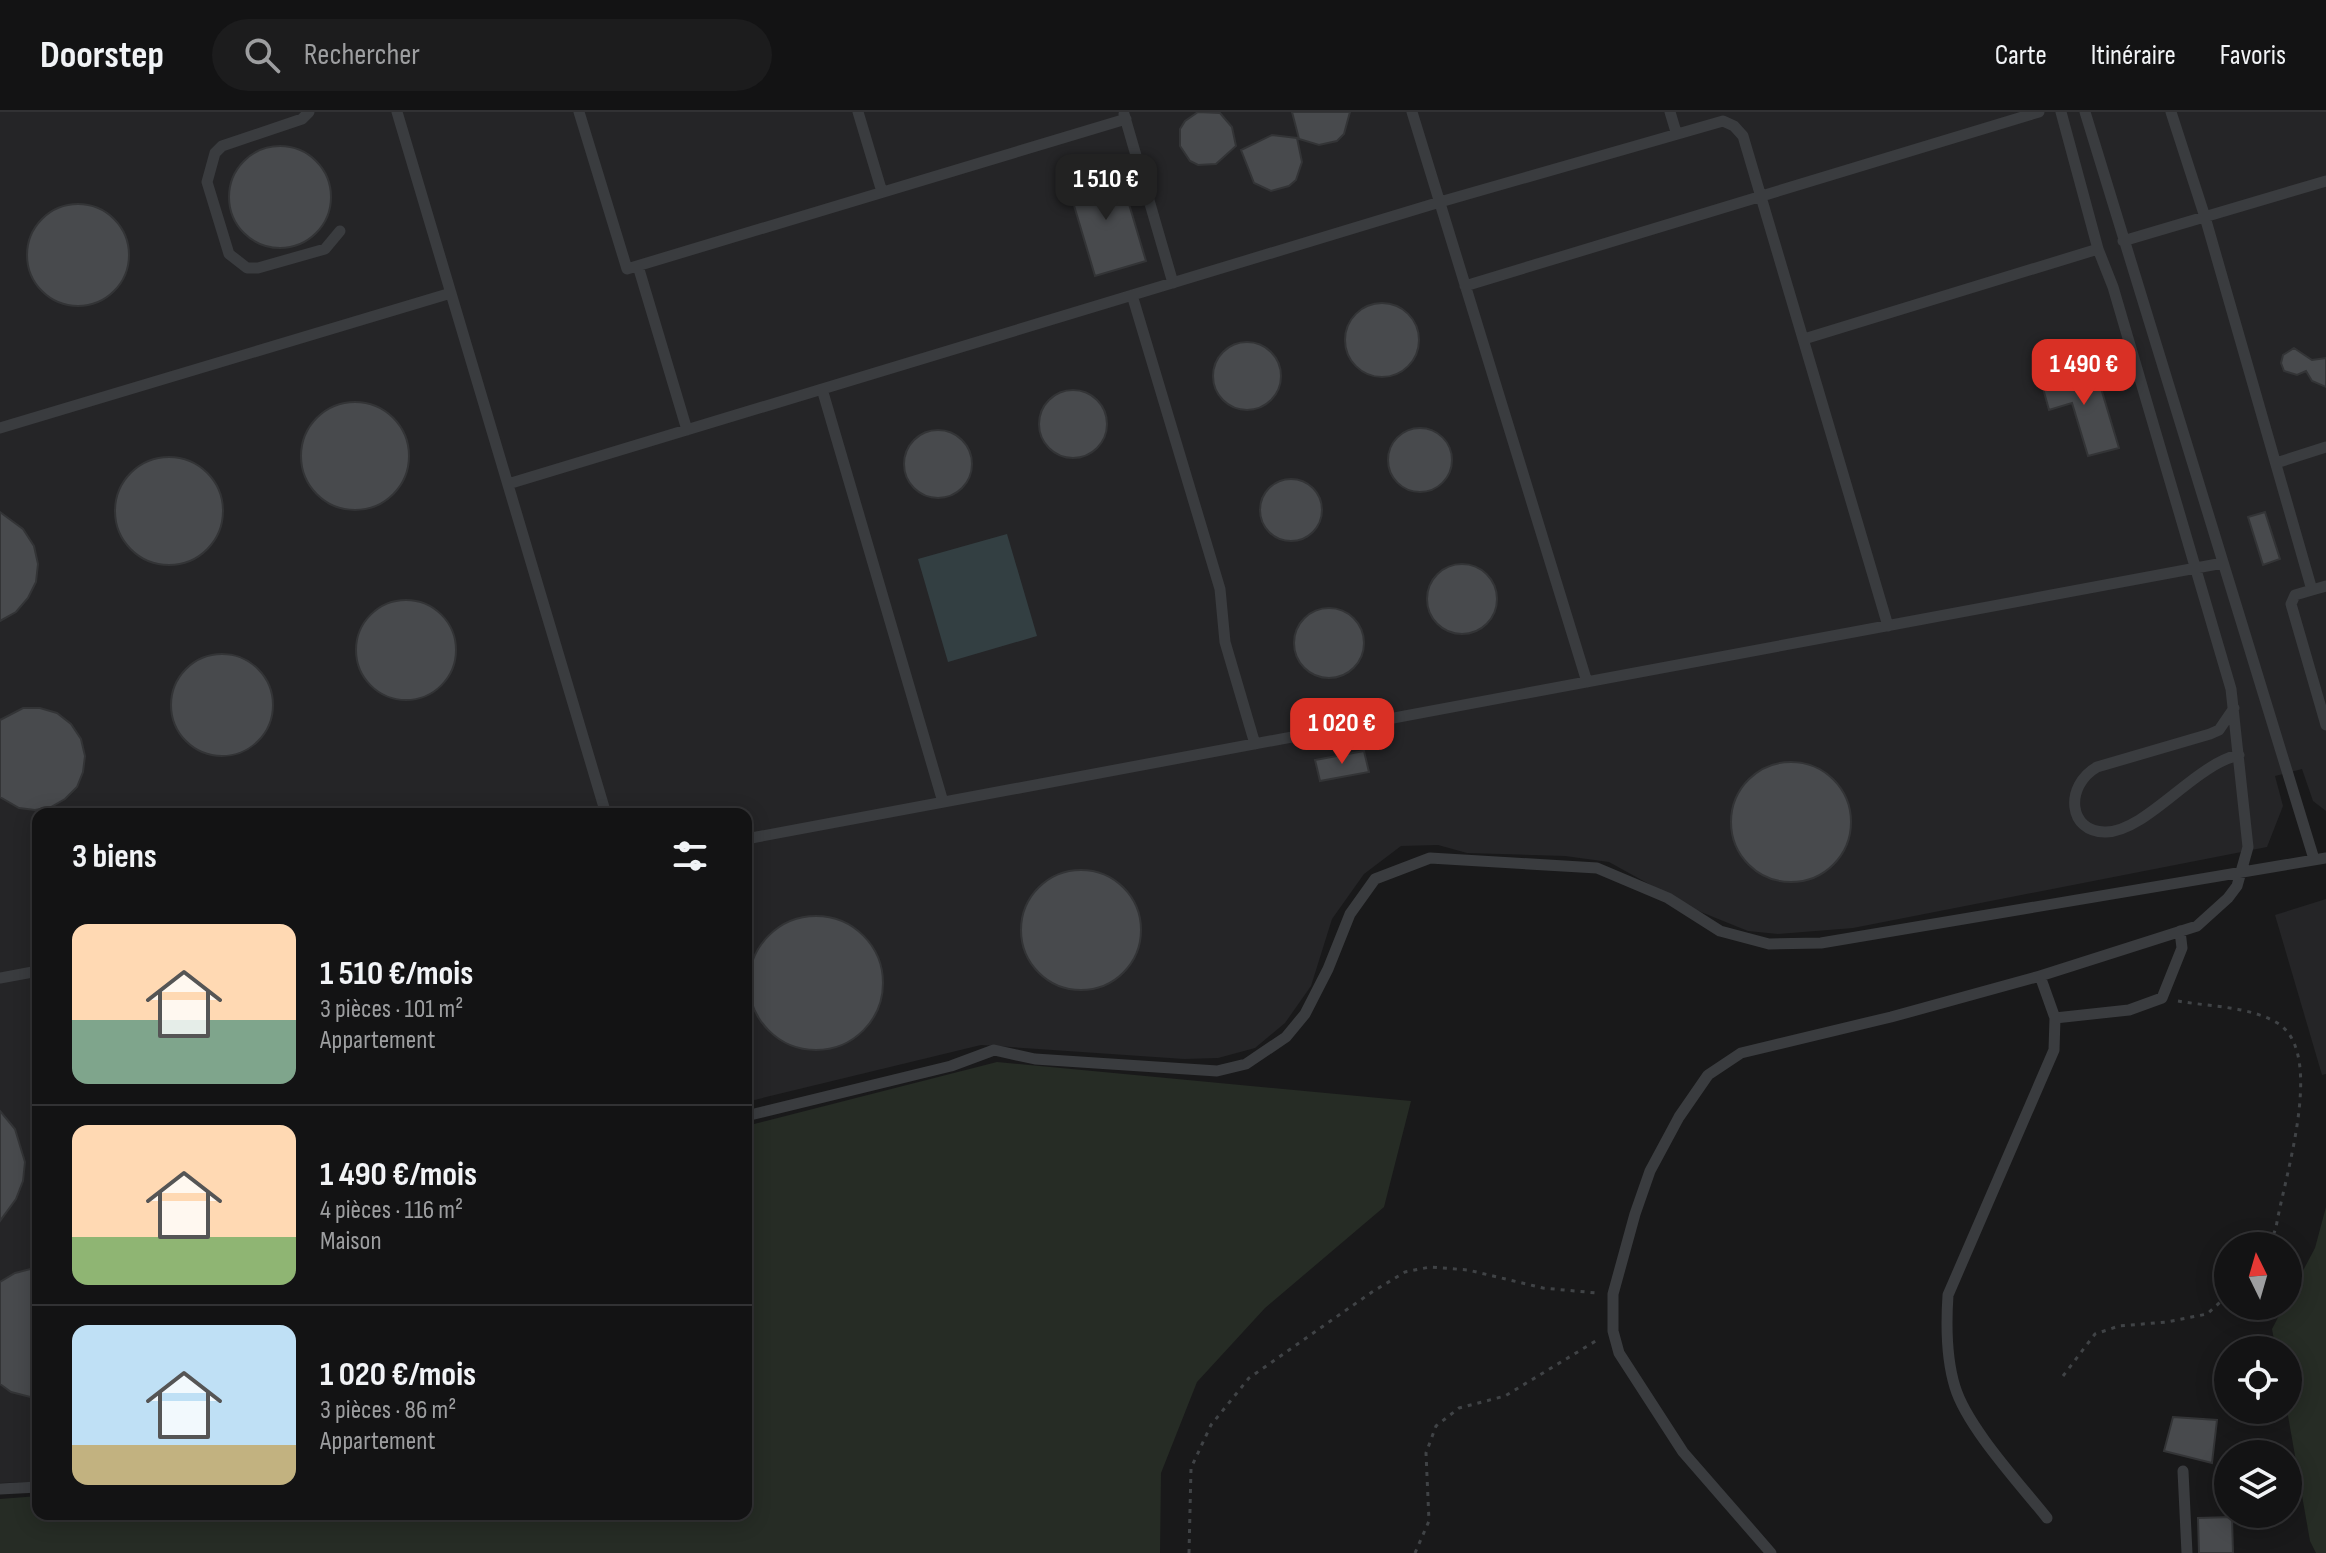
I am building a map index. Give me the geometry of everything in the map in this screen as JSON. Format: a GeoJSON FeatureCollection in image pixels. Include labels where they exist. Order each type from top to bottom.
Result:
{"type":"FeatureCollection","features":[{"type":"Feature","properties":{"kind":"lane"},"geometry":{"type":"LineString","coordinates":[[309,112],[302,119],[222,146],[215,153],[207,182],[229,254],[247,268],[258,268],[325,249],[340,231]]}},
{"type":"Feature","properties":{"kind":"lane"},"geometry":{"type":"LineString","coordinates":[[397,112],[604,808]]}},
{"type":"Feature","properties":{"kind":"lane"},"geometry":{"type":"LineString","coordinates":[[579,112],[627,269],[1125,116],[1173,283]]}},
{"type":"Feature","properties":{"kind":"lane"},"geometry":{"type":"LineString","coordinates":[[858,112],[882,192]]}},
{"type":"Feature","properties":{"kind":"lane"},"geometry":{"type":"LineString","coordinates":[[1412,112],[1587,682]]}},
{"type":"Feature","properties":{"kind":"lane"},"geometry":{"type":"LineString","coordinates":[[1670,112],[1676,132]]}},
{"type":"Feature","properties":{"kind":"lane"},"geometry":{"type":"LineString","coordinates":[[1465,286],[2039,112]]}},
{"type":"Feature","properties":{"kind":"lane"},"geometry":{"type":"LineString","coordinates":[[1771,1553],[1683,1452],[1619,1353],[1613,1331],[1613,1294],[1650,1171],[1679,1117],[1708,1075],[1741,1053],[1891,1017],[2040,976],[2197,926],[2228,898],[2243,871],[2248,847],[2234,708],[2197,568],[2113,287],[2098,249],[2061,112]]}},
{"type":"Feature","properties":{"kind":"lane"},"geometry":{"type":"LineString","coordinates":[[752,1115],[951,1066],[994,1050],[1035,1059],[1217,1071],[1246,1064],[1286,1037],[1305,1014],[1328,969],[1350,914],[1375,879],[1430,858],[1597,868],[1668,898],[1720,931],[1769,944],[1821,943],[2320,858],[2223,563],[2085,112]]}},
{"type":"Feature","properties":{"kind":"lane"},"geometry":{"type":"LineString","coordinates":[[2171,112],[2205,217],[2312,590]]}},
{"type":"Feature","properties":{"kind":"lane"},"geometry":{"type":"LineString","coordinates":[[508,484],[1440,202],[1723,121],[1734,126],[1743,136],[1888,626]]}},
{"type":"Feature","properties":{"kind":"lane"},"geometry":{"type":"LineString","coordinates":[[2123,241],[2326,181]]}},
{"type":"Feature","properties":{"kind":"lane"},"geometry":{"type":"LineString","coordinates":[[1804,339],[2098,249]]}},
{"type":"Feature","properties":{"kind":"lane"},"geometry":{"type":"LineString","coordinates":[[638,266],[687,430]]}},
{"type":"Feature","properties":{"kind":"lane"},"geometry":{"type":"LineString","coordinates":[[0,428],[451,293]]}},
{"type":"Feature","properties":{"kind":"lane"},"geometry":{"type":"LineString","coordinates":[[1132,295],[1220,589],[1225,642],[1255,744]]}},
{"type":"Feature","properties":{"kind":"lane"},"geometry":{"type":"LineString","coordinates":[[822,389],[943,802]]}},
{"type":"Feature","properties":{"kind":"lane"},"geometry":{"type":"LineString","coordinates":[[2276,463],[2326,447]]}},
{"type":"Feature","properties":{"kind":"lane"},"geometry":{"type":"LineString","coordinates":[[752,838],[2223,563]]}},
{"type":"Feature","properties":{"kind":"lane"},"geometry":{"type":"LineString","coordinates":[[2326,586],[2295,595],[2291,604],[2326,725]]}},
{"type":"Feature","properties":{"kind":"lane"},"geometry":{"type":"LineString","coordinates":[[2234,708],[2219,730],[2210,734],[2097,767],[2085,774],[2077,784],[2075,809],[2087,827],[2096,831],[2114,831],[2132,823],[2221,761],[2239,755]]}},
{"type":"Feature","properties":{"kind":"lane"},"geometry":{"type":"LineString","coordinates":[[2055,1018],[2129,1010],[2162,998],[2182,948],[2180,931]]}},
{"type":"Feature","properties":{"kind":"lane"},"geometry":{"type":"LineString","coordinates":[[0,978],[32,972]]}},
{"type":"Feature","properties":{"kind":"lane"},"geometry":{"type":"LineString","coordinates":[[2040,976],[2055,1018],[2054,1050],[1948,1295],[1946,1328],[1955,1388],[1978,1430],[2047,1518]]}},
{"type":"Feature","properties":{"kind":"lane"},"geometry":{"type":"LineString","coordinates":[[2183,1471],[2187,1553]]}},
{"type":"Feature","properties":{"kind":"lane"},"geometry":{"type":"LineString","coordinates":[[0,1489],[32,1487]]}},
{"type":"Feature","properties":{"kind":"path"},"geometry":{"type":"LineString","coordinates":[[2162,998],[2254,1012],[2282,1025],[2295,1045],[2304,1074],[2304,1100],[2274,1232]]}},
{"type":"Feature","properties":{"kind":"path"},"geometry":{"type":"LineString","coordinates":[[1189,1553],[1191,1468],[1211,1425],[1249,1378],[1372,1292],[1405,1272],[1430,1267],[1468,1270],[1543,1288],[1613,1294]]}},
{"type":"Feature","properties":{"kind":"path"},"geometry":{"type":"LineString","coordinates":[[2063,1376],[2095,1334],[2119,1326],[2167,1322],[2207,1314],[2214,1308]]}},
{"type":"Feature","properties":{"kind":"path"},"geometry":{"type":"LineString","coordinates":[[1415,1553],[1429,1521],[1426,1453],[1436,1426],[1459,1408],[1505,1396],[1613,1331]]}},
{"type":"Feature","properties":{"kind":"shaded area"},"geometry":{"type":"Polygon","coordinates":[[[0,112],[2326,112],[2326,811],[2313,801],[2302,769],[2275,776],[2283,806],[2267,847],[1853,928],[1778,934],[1748,931],[1696,910],[1609,862],[1565,856],[1467,853],[1438,845],[1401,846],[1364,874],[1332,919],[1311,986],[1285,1023],[1255,1048],[1218,1058],[1184,1059],[981,1045],[752,1101],[752,808],[32,808],[32,1482],[0,1483],[0,112]]]}},
{"type":"Feature","properties":{"kind":"shaded area"},"geometry":{"type":"Polygon","coordinates":[[[1007,534],[1037,636],[948,662],[918,559],[1007,534]]]}},
{"type":"Feature","properties":{"kind":"shaded area"},"geometry":{"type":"Polygon","coordinates":[[[2326,899],[2326,1074],[2322,1075],[2275,915],[2326,899]]]}},
{"type":"Feature","properties":{"kind":"shaded area"},"geometry":{"type":"Polygon","coordinates":[[[997,1062],[1411,1101],[1384,1207],[1265,1308],[1197,1382],[1161,1473],[1160,1553],[0,1553],[0,1499],[32,1496],[32,1520],[752,1520],[752,1124],[997,1062]]]}},
{"type":"Feature","properties":{"kind":"shaded area"},"geometry":{"type":"Polygon","coordinates":[[[2326,1207],[2326,1553],[2316,1553],[2310,1541],[2302,1495],[2302,1440],[2292,1440],[2289,1424],[2302,1424],[2302,1336],[2273,1336],[2272,1329],[2277,1320],[2302,1320],[2302,1273],[2315,1248],[2326,1207]]]}},
{"type":"Feature","properties":{"kind":"building"},"geometry":{"type":"Polygon","coordinates":[[[1198,112],[1220,113],[1232,127],[1236,146],[1216,164],[1198,165],[1190,161],[1180,146],[1180,129],[1198,112]]]}},
{"type":"Feature","properties":{"kind":"building"},"geometry":{"type":"Polygon","coordinates":[[[1292,112],[1350,112],[1344,134],[1337,141],[1319,145],[1299,139],[1292,112]]]}},
{"type":"Feature","properties":{"kind":"building"},"geometry":{"type":"Polygon","coordinates":[[[1272,135],[1297,138],[1302,162],[1296,180],[1289,186],[1271,191],[1254,183],[1241,150],[1272,135]]]}},
{"type":"Feature","properties":{"kind":"building"},"geometry":{"type":"Polygon","coordinates":[[[280,146],[299,150],[316,161],[327,178],[331,197],[327,216],[316,233],[299,244],[280,248],[261,244],[244,233],[233,216],[229,197],[233,178],[244,161],[261,150],[280,146]]]}},
{"type":"Feature","properties":{"kind":"building"},"geometry":{"type":"Polygon","coordinates":[[[1118,167],[1146,261],[1095,276],[1067,182],[1118,167]]]}},
{"type":"Feature","properties":{"kind":"building"},"geometry":{"type":"Polygon","coordinates":[[[78,204],[97,208],[114,219],[125,236],[129,255],[125,274],[114,291],[97,302],[78,306],[59,302],[42,291],[31,274],[27,255],[31,236],[42,219],[59,208],[78,204]]]}},
{"type":"Feature","properties":{"kind":"building"},"geometry":{"type":"Polygon","coordinates":[[[1375,303],[1389,303],[1403,309],[1413,319],[1419,340],[1413,361],[1403,371],[1389,377],[1375,377],[1361,371],[1351,361],[1345,347],[1345,333],[1351,319],[1361,309],[1375,303]]]}},
{"type":"Feature","properties":{"kind":"building"},"geometry":{"type":"Polygon","coordinates":[[[1247,342],[1271,352],[1281,376],[1271,400],[1247,410],[1223,400],[1213,376],[1223,352],[1247,342]]]}},
{"type":"Feature","properties":{"kind":"building"},"geometry":{"type":"Polygon","coordinates":[[[2294,348],[2312,360],[2326,358],[2326,387],[2312,381],[2306,371],[2297,375],[2284,371],[2281,363],[2283,355],[2294,348]]]}},
{"type":"Feature","properties":{"kind":"building"},"geometry":{"type":"Polygon","coordinates":[[[2094,365],[2119,448],[2088,456],[2072,403],[2049,410],[2041,381],[2094,365]]]}},
{"type":"Feature","properties":{"kind":"building"},"geometry":{"type":"Polygon","coordinates":[[[1073,390],[1097,400],[1107,424],[1097,448],[1073,458],[1049,448],[1039,424],[1049,400],[1073,390]]]}},
{"type":"Feature","properties":{"kind":"building"},"geometry":{"type":"Polygon","coordinates":[[[355,402],[385,411],[393,418],[400,426],[409,456],[400,486],[393,494],[385,501],[355,510],[325,501],[317,494],[310,486],[301,456],[310,426],[317,418],[325,411],[355,402]]]}},
{"type":"Feature","properties":{"kind":"building"},"geometry":{"type":"Polygon","coordinates":[[[1420,428],[1438,434],[1446,442],[1452,460],[1446,478],[1438,486],[1420,492],[1402,486],[1394,478],[1388,460],[1394,442],[1402,434],[1420,428]]]}},
{"type":"Feature","properties":{"kind":"building"},"geometry":{"type":"Polygon","coordinates":[[[938,430],[962,440],[972,464],[962,488],[938,498],[914,488],[904,464],[914,440],[938,430]]]}},
{"type":"Feature","properties":{"kind":"building"},"geometry":{"type":"Polygon","coordinates":[[[169,457],[199,466],[207,473],[214,481],[223,511],[214,541],[207,549],[199,556],[169,565],[139,556],[131,549],[124,541],[115,511],[124,481],[131,473],[139,466],[169,457]]]}},
{"type":"Feature","properties":{"kind":"building"},"geometry":{"type":"Polygon","coordinates":[[[1285,479],[1297,479],[1313,488],[1320,498],[1320,522],[1313,532],[1297,541],[1285,541],[1265,527],[1260,516],[1260,504],[1274,484],[1285,479]]]}},
{"type":"Feature","properties":{"kind":"building"},"geometry":{"type":"Polygon","coordinates":[[[0,512],[23,529],[34,546],[38,564],[36,582],[28,598],[16,612],[0,621],[0,512]]]}},
{"type":"Feature","properties":{"kind":"building"},"geometry":{"type":"Polygon","coordinates":[[[2265,512],[2280,559],[2263,565],[2248,517],[2265,512]]]}},
{"type":"Feature","properties":{"kind":"building"},"geometry":{"type":"Polygon","coordinates":[[[1462,564],[1487,574],[1497,599],[1487,624],[1462,634],[1437,624],[1427,599],[1437,574],[1462,564]]]}},
{"type":"Feature","properties":{"kind":"building"},"geometry":{"type":"Polygon","coordinates":[[[406,600],[434,608],[448,622],[456,650],[448,678],[434,692],[406,700],[378,692],[364,678],[356,650],[364,622],[378,608],[406,600]]]}},
{"type":"Feature","properties":{"kind":"building"},"geometry":{"type":"Polygon","coordinates":[[[1329,608],[1354,618],[1364,643],[1354,668],[1329,678],[1304,668],[1294,643],[1304,618],[1329,608]]]}},
{"type":"Feature","properties":{"kind":"building"},"geometry":{"type":"Polygon","coordinates":[[[222,654],[242,658],[258,669],[269,685],[273,705],[269,725],[258,741],[242,752],[222,756],[202,752],[186,741],[175,725],[171,705],[175,685],[186,669],[202,658],[222,654]]]}},
{"type":"Feature","properties":{"kind":"building"},"geometry":{"type":"Polygon","coordinates":[[[23,708],[40,708],[57,713],[71,724],[81,739],[85,756],[77,787],[65,799],[51,807],[32,810],[19,808],[0,797],[0,720],[23,708]]]}},
{"type":"Feature","properties":{"kind":"building"},"geometry":{"type":"Polygon","coordinates":[[[1364,751],[1369,772],[1320,781],[1315,760],[1364,751]]]}},
{"type":"Feature","properties":{"kind":"building"},"geometry":{"type":"Polygon","coordinates":[[[1791,762],[1814,767],[1833,780],[1846,799],[1851,822],[1846,845],[1833,864],[1814,877],[1791,882],[1768,877],[1749,864],[1736,845],[1731,822],[1736,799],[1749,780],[1768,767],[1791,762]]]}},
{"type":"Feature","properties":{"kind":"building"},"geometry":{"type":"Polygon","coordinates":[[[1081,870],[1104,875],[1123,888],[1136,907],[1141,930],[1136,953],[1123,972],[1104,985],[1081,990],[1058,985],[1039,972],[1026,953],[1021,930],[1026,907],[1039,888],[1058,875],[1081,870]]]}},
{"type":"Feature","properties":{"kind":"building"},"geometry":{"type":"Polygon","coordinates":[[[803,917],[829,917],[853,927],[872,946],[882,970],[882,996],[872,1020],[853,1039],[829,1049],[803,1049],[779,1039],[768,1031],[752,1002],[752,964],[760,946],[779,927],[803,917]]]}},
{"type":"Feature","properties":{"kind":"building"},"geometry":{"type":"Polygon","coordinates":[[[0,1111],[15,1129],[25,1162],[23,1181],[16,1199],[0,1221],[0,1111]]]}},
{"type":"Feature","properties":{"kind":"building"},"geometry":{"type":"Polygon","coordinates":[[[32,1269],[32,1397],[11,1392],[0,1384],[0,1282],[15,1273],[32,1269]]]}},
{"type":"Feature","properties":{"kind":"building"},"geometry":{"type":"Polygon","coordinates":[[[2173,1417],[2214,1420],[2217,1424],[2212,1463],[2164,1451],[2173,1417]]]}},
{"type":"Feature","properties":{"kind":"building"},"geometry":{"type":"Polygon","coordinates":[[[2198,1518],[2214,1518],[2214,1528],[2232,1528],[2233,1553],[2199,1553],[2198,1518]]]}}]}
